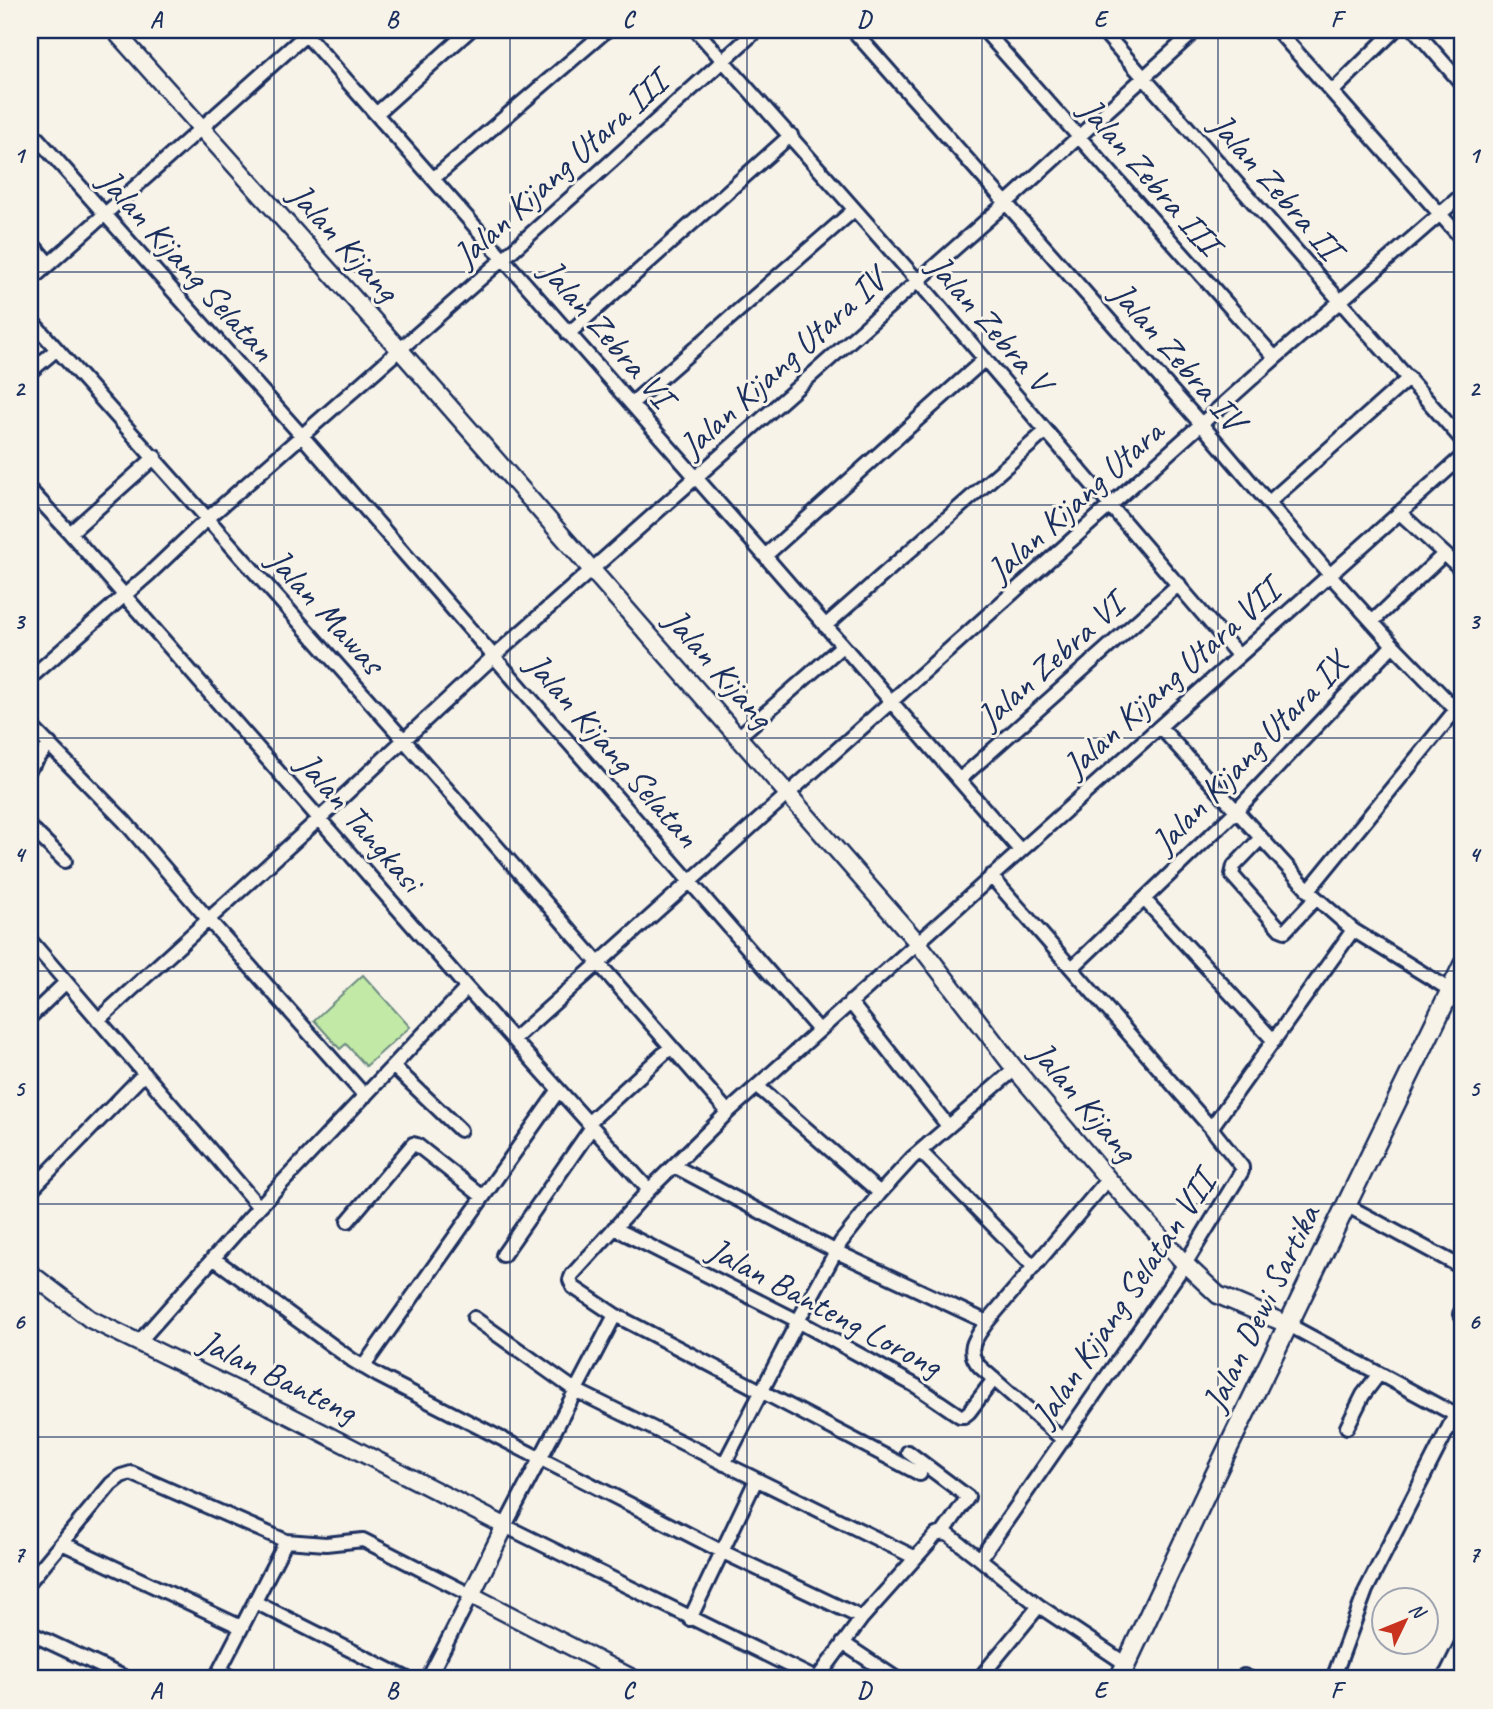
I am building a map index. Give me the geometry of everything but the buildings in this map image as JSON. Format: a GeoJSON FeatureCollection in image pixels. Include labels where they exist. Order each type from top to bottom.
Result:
{"type":"FeatureCollection","features":[{"type":"Feature","properties":{"kind":"main road","name":"Jalan Dewi Sartika"},"geometry":{"type":"LineString","coordinates":[[1122,1672],[1463,965]]}},
{"type":"Feature","properties":{"kind":"street","name":"Jalan Kijang"},"geometry":{"type":"LineString","coordinates":[[114,30],[399,349],[737,738],[788,793],[918,943],[1015,1069],[1108,1179],[1185,1264],[1218,1295],[1289,1325]]}},
{"type":"Feature","properties":{"kind":"street"},"geometry":{"type":"LineString","coordinates":[[376,114],[470,30]]}},
{"type":"Feature","properties":{"kind":"street"},"geometry":{"type":"LineString","coordinates":[[435,178],[607,30]]}},
{"type":"Feature","properties":{"kind":"street","name":"Jalan Zebra V"},"geometry":{"type":"LineString","coordinates":[[696,30],[917,280],[1238,655]]}},
{"type":"Feature","properties":{"kind":"street","name":"Jalan Kijang Utara III"},"geometry":{"type":"LineString","coordinates":[[399,349],[757,30]]}},
{"type":"Feature","properties":{"kind":"street","name":"Jalan Zebra IV"},"geometry":{"type":"LineString","coordinates":[[853,30],[1372,622],[1461,709]]}},
{"type":"Feature","properties":{"kind":"street","name":"Jalan Zebra III"},"geometry":{"type":"LineString","coordinates":[[984,30],[1275,358]]}},
{"type":"Feature","properties":{"kind":"street","name":"Jalan Zebra II"},"geometry":{"type":"LineString","coordinates":[[1102,30],[1463,441]]}},
{"type":"Feature","properties":{"kind":"street","name":"Jalan Kijang Utara IV"},"geometry":{"type":"LineString","coordinates":[[592,569],[1006,203],[1196,30]]}},
{"type":"Feature","properties":{"kind":"street"},"geometry":{"type":"LineString","coordinates":[[1277,30],[1463,240]]}},
{"type":"Feature","properties":{"kind":"street"},"geometry":{"type":"LineString","coordinates":[[1332,92],[1395,30]]}},
{"type":"Feature","properties":{"kind":"street"},"geometry":{"type":"LineString","coordinates":[[1415,30],[1463,85]]}},
{"type":"Feature","properties":{"kind":"street"},"geometry":{"type":"LineString","coordinates":[[30,281],[201,129],[306,31]]}},
{"type":"Feature","properties":{"kind":"street","name":"Jalan Zebra VI"},"geometry":{"type":"LineString","coordinates":[[306,31],[1020,850]]}},
{"type":"Feature","properties":{"kind":"street","name":"Jalan Kijang Selatan"},"geometry":{"type":"LineString","coordinates":[[30,131],[303,436],[819,1030]]}},
{"type":"Feature","properties":{"kind":"street"},"geometry":{"type":"LineString","coordinates":[[568,334],[791,135]]}},
{"type":"Feature","properties":{"kind":"street","name":"Jalan Kijang Utara"},"geometry":{"type":"LineString","coordinates":[[788,793],[1340,300],[1463,194]]}},
{"type":"Feature","properties":{"kind":"street"},"geometry":{"type":"LineString","coordinates":[[631,404],[854,210]]}},
{"type":"Feature","properties":{"kind":"street"},"geometry":{"type":"LineString","coordinates":[[30,241],[49,264]]}},
{"type":"Feature","properties":{"kind":"street","name":"Jalan Mawas"},"geometry":{"type":"LineString","coordinates":[[30,319],[155,457],[728,1112]]}},
{"type":"Feature","properties":{"kind":"street"},"geometry":{"type":"LineString","coordinates":[[30,678],[399,349]]}},
{"type":"Feature","properties":{"kind":"street"},"geometry":{"type":"LineString","coordinates":[[30,372],[56,350]]}},
{"type":"Feature","properties":{"kind":"street"},"geometry":{"type":"LineString","coordinates":[[765,556],[985,359]]}},
{"type":"Feature","properties":{"kind":"street"},"geometry":{"type":"LineString","coordinates":[[1268,503],[1409,378]]}},
{"type":"Feature","properties":{"kind":"street"},"geometry":{"type":"LineString","coordinates":[[825,626],[1046,431]]}},
{"type":"Feature","properties":{"kind":"street","name":"Jalan Kijang Utara VII"},"geometry":{"type":"LineString","coordinates":[[918,943],[1463,456]]}},
{"type":"Feature","properties":{"kind":"street"},"geometry":{"type":"LineString","coordinates":[[70,533],[155,457]]}},
{"type":"Feature","properties":{"kind":"street","name":"Jalan Tangkasi"},"geometry":{"type":"LineString","coordinates":[[30,490],[558,1091],[649,1190]]}},
{"type":"Feature","properties":{"kind":"street"},"geometry":{"type":"LineString","coordinates":[[1400,513],[1463,571]]}},
{"type":"Feature","properties":{"kind":"street"},"geometry":{"type":"LineString","coordinates":[[1372,622],[1443,555]]}},
{"type":"Feature","properties":{"kind":"street","name":"Jalan Kijang Selatan"},"geometry":{"type":"LineString","coordinates":[[493,656],[592,569]]}},
{"type":"Feature","properties":{"kind":"street","name":"Jalan Zebra VI"},"geometry":{"type":"LineString","coordinates":[[959,780],[1178,584]]}},
{"type":"Feature","properties":{"kind":"street","name":"Jalan Kijang Utara IX"},"geometry":{"type":"LineString","coordinates":[[1072,968],[1235,812],[1393,645]]}},
{"type":"Feature","properties":{"kind":"street"},"geometry":{"type":"LineString","coordinates":[[737,738],[842,646]]}},
{"type":"Feature","properties":{"kind":"street"},"geometry":{"type":"LineString","coordinates":[[98,1020],[493,656]]}},
{"type":"Feature","properties":{"kind":"street"},"geometry":{"type":"LineString","coordinates":[[1259,839],[1234,866],[1232,875],[1280,929],[1285,931],[1461,709]]}},
{"type":"Feature","properties":{"kind":"street"},"geometry":{"type":"LineString","coordinates":[[30,725],[125,822],[365,1096]]}},
{"type":"Feature","properties":{"kind":"street"},"geometry":{"type":"LineString","coordinates":[[1160,727],[1259,839],[1312,894],[1353,930],[1450,990]]}},
{"type":"Feature","properties":{"kind":"street"},"geometry":{"type":"LineString","coordinates":[[30,768],[50,744]]}},
{"type":"Feature","properties":{"kind":"street","name":"Jalan Kijang Selatan"},"geometry":{"type":"LineString","coordinates":[[691,881],[788,793]]}},
{"type":"Feature","properties":{"kind":"street"},"geometry":{"type":"LineString","coordinates":[[30,827],[65,861]]}},
{"type":"Feature","properties":{"kind":"street","name":"Jalan Kijang Selatan VII"},"geometry":{"type":"LineString","coordinates":[[980,1559],[1185,1264],[1242,1171],[1237,1158],[991,876]]}},
{"type":"Feature","properties":{"kind":"street"},"geometry":{"type":"LineString","coordinates":[[514,1039],[691,881]]}},
{"type":"Feature","properties":{"kind":"street","name":"Jalan Kijang Utara IX"},"geometry":{"type":"LineString","coordinates":[[1144,899],[1273,1041]]}},
{"type":"Feature","properties":{"kind":"street"},"geometry":{"type":"LineString","coordinates":[[1211,1128],[1353,930]]}},
{"type":"Feature","properties":{"kind":"street"},"geometry":{"type":"LineString","coordinates":[[30,940],[259,1207]]}},
{"type":"Feature","properties":{"kind":"street"},"geometry":{"type":"LineString","coordinates":[[918,943],[728,1112],[649,1190],[570,1280],[576,1290],[615,1315],[920,1474]]}},
{"type":"Feature","properties":{"kind":"street"},"geometry":{"type":"LineString","coordinates":[[30,1017],[66,982]]}},
{"type":"Feature","properties":{"kind":"street"},"geometry":{"type":"LineString","coordinates":[[138,1343],[259,1207],[467,988]]}},
{"type":"Feature","properties":{"kind":"street"},"geometry":{"type":"LineString","coordinates":[[850,1002],[948,1126]]}},
{"type":"Feature","properties":{"kind":"street"},"geometry":{"type":"LineString","coordinates":[[503,1255],[590,1125],[670,1048]]}},
{"type":"Feature","properties":{"kind":"street"},"geometry":{"type":"LineString","coordinates":[[393,1066],[460,1130]]}},
{"type":"Feature","properties":{"kind":"street"},"geometry":{"type":"LineString","coordinates":[[724,1464],[835,1251],[880,1193],[920,1151],[1015,1069]]}},
{"type":"Feature","properties":{"kind":"street"},"geometry":{"type":"LineString","coordinates":[[30,1191],[144,1074]]}},
{"type":"Feature","properties":{"kind":"street"},"geometry":{"type":"LineString","coordinates":[[757,1086],[880,1193]]}},
{"type":"Feature","properties":{"kind":"street"},"geometry":{"type":"LineString","coordinates":[[363,1367],[558,1091]]}},
{"type":"Feature","properties":{"kind":"street"},"geometry":{"type":"LineString","coordinates":[[348,1221],[413,1144],[484,1197]]}},
{"type":"Feature","properties":{"kind":"street"},"geometry":{"type":"LineString","coordinates":[[920,1151],[1034,1267]]}},
{"type":"Feature","properties":{"kind":"street"},"geometry":{"type":"LineString","coordinates":[[674,1166],[835,1251],[987,1322]]}},
{"type":"Feature","properties":{"kind":"street"},"geometry":{"type":"LineString","coordinates":[[1062,1439],[975,1362],[971,1353],[972,1345],[987,1322],[1108,1179]]}},
{"type":"Feature","properties":{"kind":"street"},"geometry":{"type":"LineString","coordinates":[[1346,1205],[1463,1268]]}},
{"type":"Feature","properties":{"kind":"street","name":"Jalan Banteng Lorong"},"geometry":{"type":"LineString","coordinates":[[614,1228],[798,1321],[916,1386],[960,1416],[967,1414],[994,1379]]}},
{"type":"Feature","properties":{"kind":"street"},"geometry":{"type":"LineString","coordinates":[[213,1258],[363,1367],[540,1460],[862,1618]]}},
{"type":"Feature","properties":{"kind":"street","name":"Jalan Banteng"},"geometry":{"type":"LineString","coordinates":[[30,1273],[77,1311],[138,1343],[286,1414],[690,1619],[816,1679]]}},
{"type":"Feature","properties":{"kind":"street"},"geometry":{"type":"LineString","coordinates":[[428,1679],[615,1315]]}},
{"type":"Feature","properties":{"kind":"street"},"geometry":{"type":"LineString","coordinates":[[474,1318],[575,1390],[914,1557]]}},
{"type":"Feature","properties":{"kind":"street"},"geometry":{"type":"LineString","coordinates":[[1289,1325],[1459,1417],[1366,1590],[1333,1679]]}},
{"type":"Feature","properties":{"kind":"street"},"geometry":{"type":"LineString","coordinates":[[1347,1427],[1363,1395],[1379,1374]]}},
{"type":"Feature","properties":{"kind":"street"},"geometry":{"type":"LineString","coordinates":[[816,1679],[862,1618],[914,1557],[936,1535],[943,1533],[968,1497],[908,1452]]}},
{"type":"Feature","properties":{"kind":"street"},"geometry":{"type":"LineString","coordinates":[[30,1581],[111,1485],[118,1478],[131,1473],[286,1541],[326,1545],[363,1540],[634,1679]]}},
{"type":"Feature","properties":{"kind":"street"},"geometry":{"type":"LineString","coordinates":[[690,1619],[756,1480]]}},
{"type":"Feature","properties":{"kind":"street"},"geometry":{"type":"LineString","coordinates":[[943,1533],[980,1559],[1122,1672]]}},
{"type":"Feature","properties":{"kind":"street"},"geometry":{"type":"LineString","coordinates":[[235,1679],[217,1675],[286,1541]]}},
{"type":"Feature","properties":{"kind":"street"},"geometry":{"type":"LineString","coordinates":[[62,1543],[241,1627]]}},
{"type":"Feature","properties":{"kind":"street"},"geometry":{"type":"LineString","coordinates":[[255,1602],[408,1679]]}},
{"type":"Feature","properties":{"kind":"street"},"geometry":{"type":"LineString","coordinates":[[979,1679],[1039,1606]]}},
{"type":"Feature","properties":{"kind":"street"},"geometry":{"type":"LineString","coordinates":[[30,1633],[128,1679]]}},
{"type":"Feature","properties":{"kind":"street"},"geometry":{"type":"LineString","coordinates":[[1444,1679],[1463,1641]]}},
{"type":"Feature","properties":{"kind":"street"},"geometry":{"type":"LineString","coordinates":[[843,1643],[897,1679]]}},
{"type":"Feature","properties":{"kind":"street"},"geometry":{"type":"LineString","coordinates":[[1242,1679],[1244,1676],[1251,1679]]}},
{"type":"Feature","properties":{"kind":"green space"},"geometry":{"type":"Polygon","coordinates":[[[363,975],[410,1027],[366,1066],[346,1044],[340,1049],[314,1020],[363,975]]]}}]}
